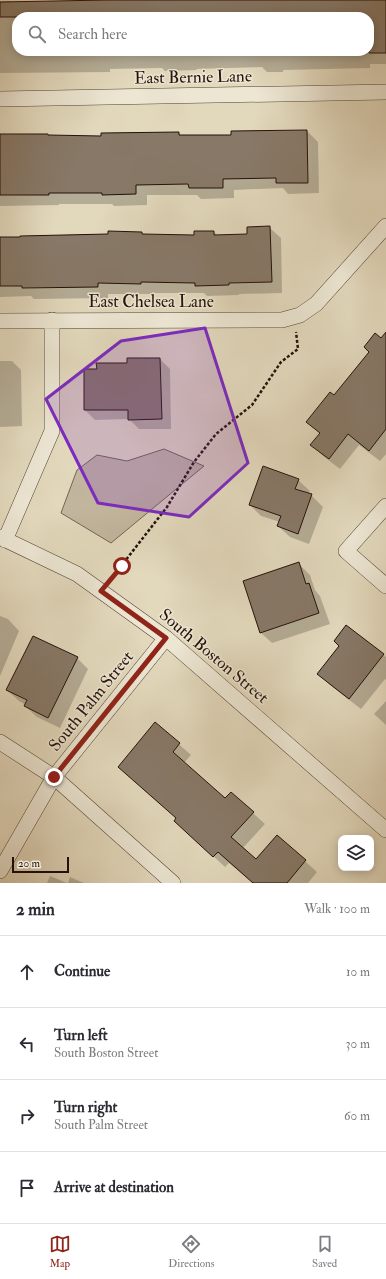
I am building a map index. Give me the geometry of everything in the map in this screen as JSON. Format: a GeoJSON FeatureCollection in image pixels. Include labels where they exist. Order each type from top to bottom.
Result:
{"type":"FeatureCollection","features":[{"type":"Feature","properties":{"kind":"street","name":"East Bernie Lane"},"geometry":{"type":"LineString","coordinates":[[0,99],[386,92]]}},
{"type":"Feature","properties":{"kind":"street"},"geometry":{"type":"LineString","coordinates":[[298,316],[316,304],[386,226]]}},
{"type":"Feature","properties":{"kind":"street","name":"East Chelsea Lane"},"geometry":{"type":"LineString","coordinates":[[0,321],[282,320],[298,316]]}},
{"type":"Feature","properties":{"kind":"street"},"geometry":{"type":"LineString","coordinates":[[3,538],[52,431],[52,320]]}},
{"type":"Feature","properties":{"kind":"street"},"geometry":{"type":"LineString","coordinates":[[386,506],[346,551],[386,586]]}},
{"type":"Feature","properties":{"kind":"street","name":"South Boston Street"},"geometry":{"type":"LineString","coordinates":[[3,538],[78,574],[166,638],[386,830]]}},
{"type":"Feature","properties":{"kind":"street","name":"South Palm Street"},"geometry":{"type":"LineString","coordinates":[[0,871],[54,777],[166,638]]}},
{"type":"Feature","properties":{"kind":"street"},"geometry":{"type":"LineString","coordinates":[[0,742],[54,777],[173,883]]}},
{"type":"Feature","properties":{"kind":"path"},"geometry":{"type":"LineString","coordinates":[[101,591],[167,507],[194,462],[216,434],[252,405],[281,362],[298,349],[298,316]]}},
{"type":"Feature","properties":{"kind":"highlighted area"},"geometry":{"type":"Polygon","coordinates":[[[205,328],[248,463],[189,517],[98,503],[46,399],[121,341],[205,328]]]}},
{"type":"Feature","properties":{"kind":"shaded area"},"geometry":{"type":"Polygon","coordinates":[[[164,449],[204,466],[111,543],[61,513],[77,470],[97,455],[127,461],[164,449]]]}},
{"type":"Feature","properties":{"kind":"building"},"geometry":{"type":"Polygon","coordinates":[[[107,0],[386,0],[386,53],[374,53],[374,12],[12,12],[12,17],[0,17],[0,2],[107,0]]]}},
{"type":"Feature","properties":{"kind":"building"},"geometry":{"type":"Polygon","coordinates":[[[307,130],[308,183],[276,183],[276,178],[223,179],[223,188],[189,188],[188,184],[136,185],[136,194],[102,195],[102,193],[49,193],[49,195],[0,195],[0,134],[101,136],[101,133],[179,132],[179,135],[231,135],[231,131],[307,130]]]}},
{"type":"Feature","properties":{"kind":"building"},"geometry":{"type":"Polygon","coordinates":[[[270,226],[272,282],[229,283],[229,285],[195,286],[195,283],[141,282],[141,284],[98,283],[98,287],[22,288],[22,286],[0,286],[0,237],[108,234],[108,231],[142,232],[142,234],[194,235],[194,231],[214,231],[214,235],[247,234],[247,227],[270,226]]]}},
{"type":"Feature","properties":{"kind":"building"},"geometry":{"type":"Polygon","coordinates":[[[386,332],[386,429],[369,451],[348,434],[329,459],[310,445],[320,433],[306,422],[330,392],[334,395],[369,352],[364,347],[375,333],[381,338],[386,332]]]}},
{"type":"Feature","properties":{"kind":"building"},"geometry":{"type":"Polygon","coordinates":[[[127,358],[160,358],[162,419],[128,420],[128,410],[84,410],[84,369],[97,369],[96,363],[127,363],[127,358]]]}},
{"type":"Feature","properties":{"kind":"building"},"geometry":{"type":"Polygon","coordinates":[[[263,466],[299,479],[295,489],[312,494],[298,534],[277,526],[281,516],[249,505],[263,466]]]}},
{"type":"Feature","properties":{"kind":"building"},"geometry":{"type":"Polygon","coordinates":[[[299,562],[306,584],[309,583],[319,613],[260,633],[243,581],[299,562]]]}},
{"type":"Feature","properties":{"kind":"building"},"geometry":{"type":"Polygon","coordinates":[[[346,625],[384,654],[349,699],[317,674],[339,646],[334,641],[346,625]]]}},
{"type":"Feature","properties":{"kind":"building"},"geometry":{"type":"Polygon","coordinates":[[[33,636],[78,657],[48,718],[24,706],[27,700],[6,690],[33,636]]]}},
{"type":"Feature","properties":{"kind":"building"},"geometry":{"type":"Polygon","coordinates":[[[155,722],[180,743],[173,752],[225,798],[231,792],[254,812],[231,837],[256,859],[277,835],[306,860],[287,883],[253,883],[218,852],[213,857],[174,821],[176,818],[118,767],[155,722]]]}},
{"type":"Feature","properties":{"kind":"route"},"geometry":{"type":"LineString","coordinates":[[54,777],[166,638],[101,591],[122,566]]}}]}
